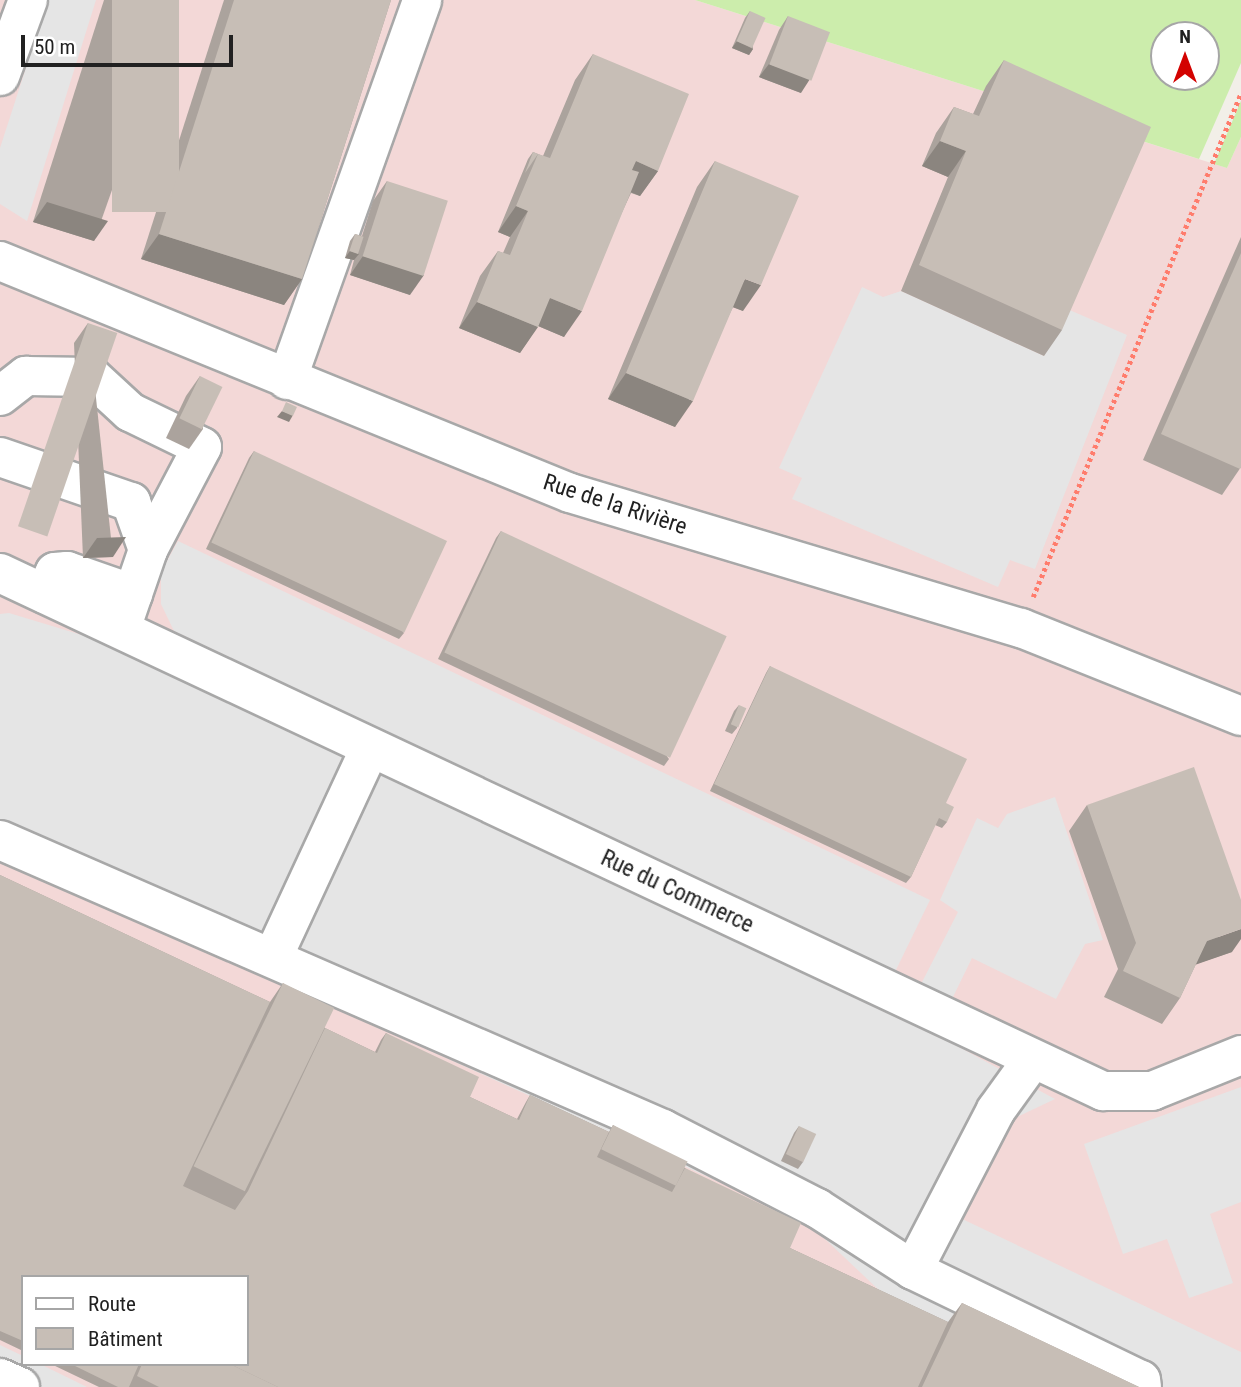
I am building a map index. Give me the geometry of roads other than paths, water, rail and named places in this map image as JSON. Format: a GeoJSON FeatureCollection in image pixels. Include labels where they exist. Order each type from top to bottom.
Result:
{"type":"FeatureCollection","features":[{"type":"Feature","properties":{"kind":"street"},"geometry":{"type":"LineString","coordinates":[[0,76],[28,0]]}},
{"type":"Feature","properties":{"kind":"street"},"geometry":{"type":"LineString","coordinates":[[287,380],[422,0]]}},
{"type":"Feature","properties":{"kind":"street","name":"Rue de la Rivière"},"geometry":{"type":"LineString","coordinates":[[0,261],[570,493],[1021,628],[1241,716]]}},
{"type":"Feature","properties":{"kind":"street"},"geometry":{"type":"LineString","coordinates":[[0,396],[26,376],[92,377],[130,412],[202,447],[148,550],[127,612]]}},
{"type":"Feature","properties":{"kind":"street"},"geometry":{"type":"LineString","coordinates":[[0,457],[131,502],[148,550]]}},
{"type":"Feature","properties":{"kind":"street","name":"Rue du Commerce"},"geometry":{"type":"LineString","coordinates":[[0,573],[44,594],[127,612],[370,748],[1103,1091],[1128,1093],[1176,1084],[1241,1055]]}},
{"type":"Feature","properties":{"kind":"street","name":"Rue du Commerce"},"geometry":{"type":"LineString","coordinates":[[0,599],[127,612]]}},
{"type":"Feature","properties":{"kind":"street"},"geometry":{"type":"LineString","coordinates":[[273,957],[370,748]]}},
{"type":"Feature","properties":{"kind":"street"},"geometry":{"type":"LineString","coordinates":[[0,840],[663,1129],[817,1208],[913,1270],[1141,1380],[1142,1387]]}},
{"type":"Feature","properties":{"kind":"street"},"geometry":{"type":"LineString","coordinates":[[913,1270],[996,1110],[1032,1060]]}},
{"type":"Feature","properties":{"kind":"street"},"geometry":{"type":"LineString","coordinates":[[0,1378],[20,1387]]}}]}
